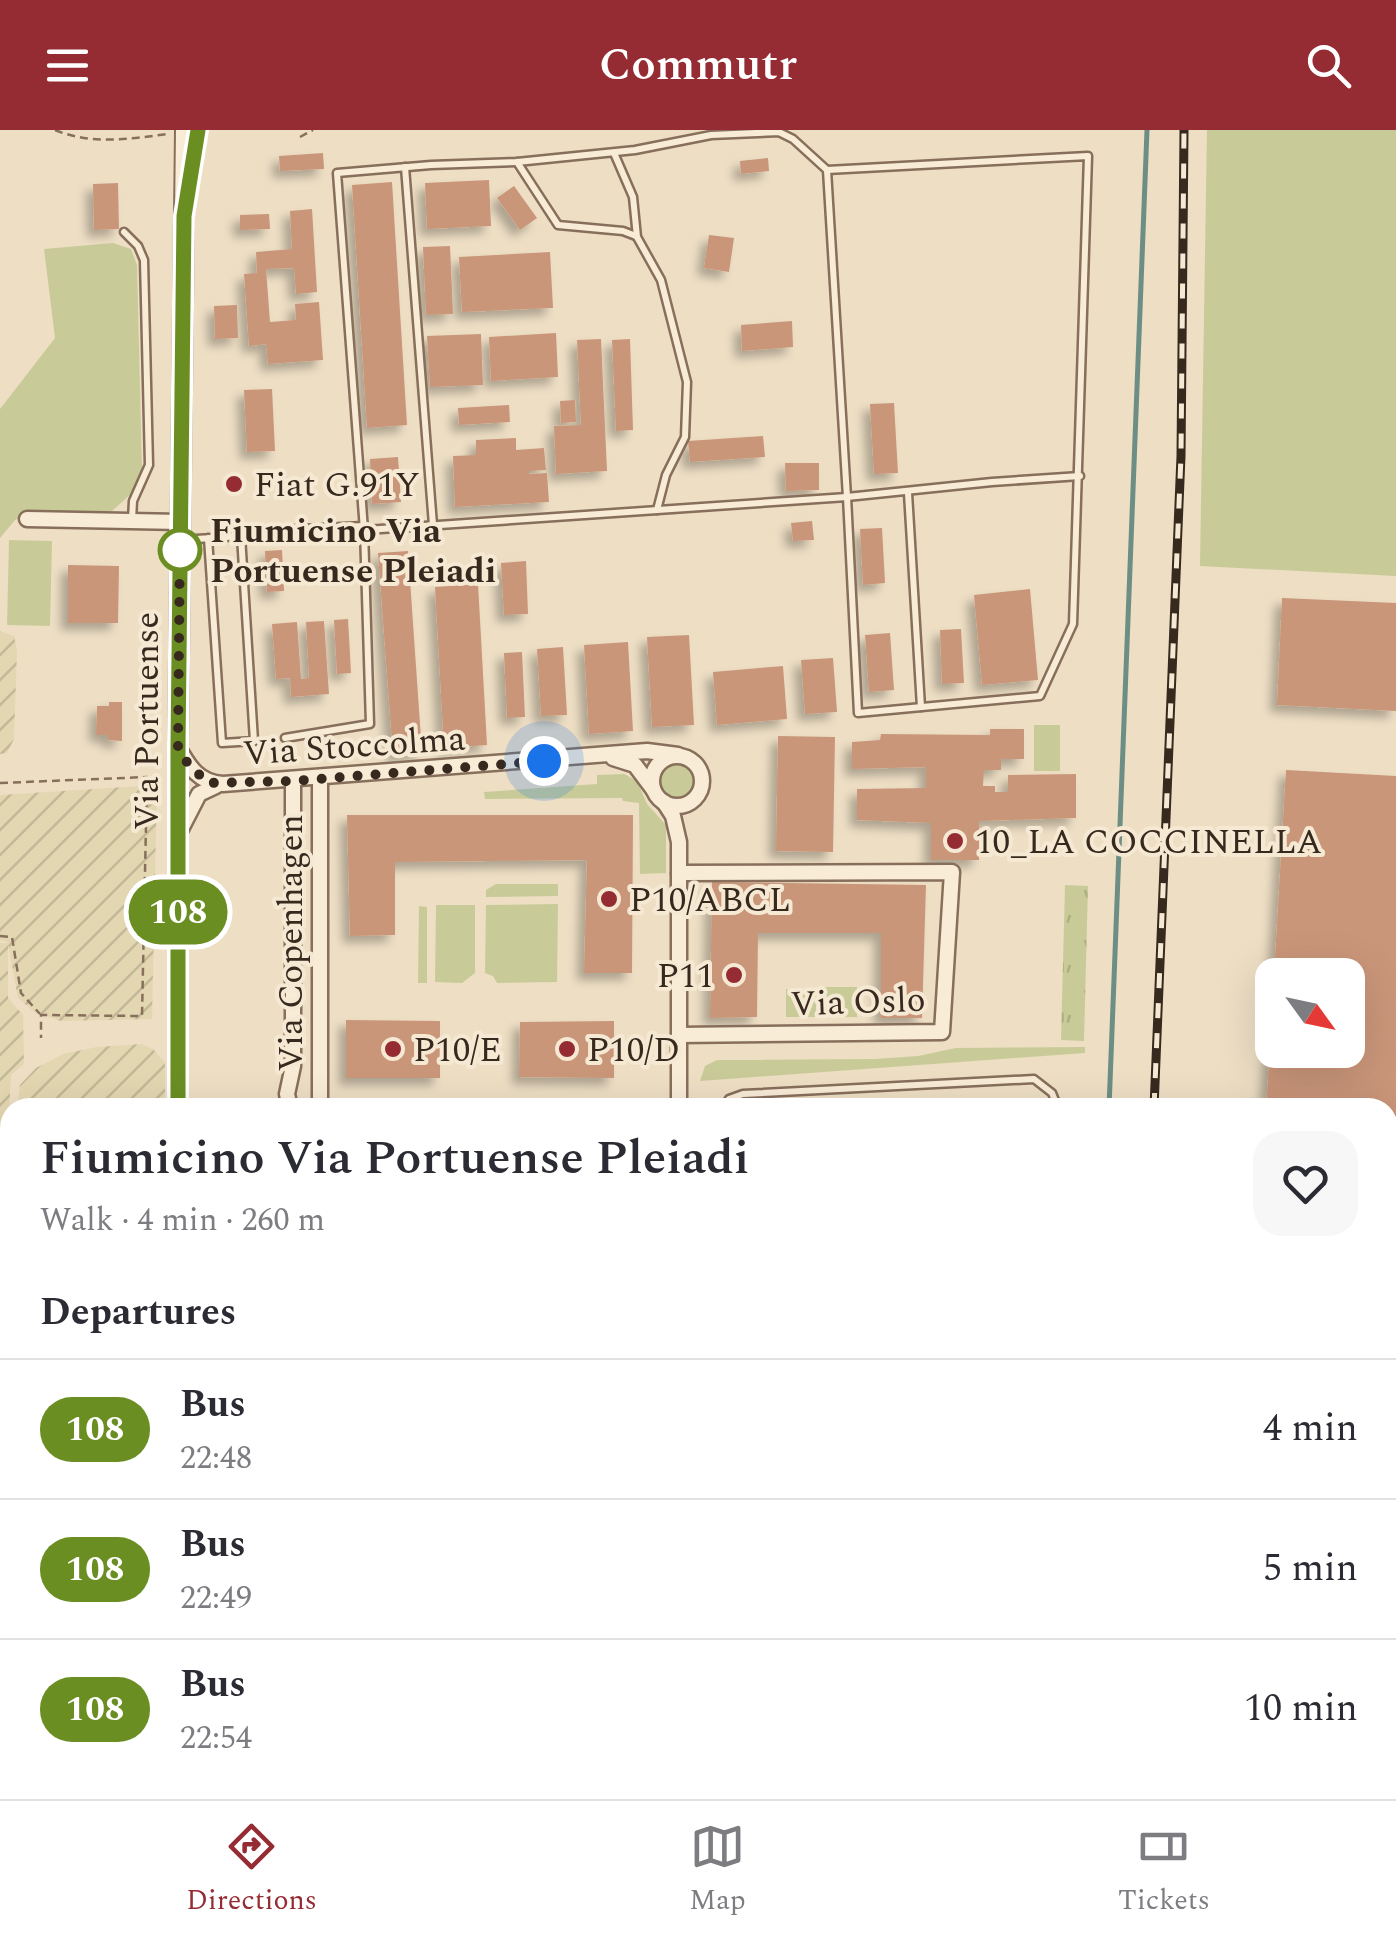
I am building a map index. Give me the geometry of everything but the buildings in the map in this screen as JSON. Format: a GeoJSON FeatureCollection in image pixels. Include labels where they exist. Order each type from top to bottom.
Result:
{"type":"FeatureCollection","features":[{"type":"Feature","properties":{"kind":"street","name":"Via Portuense"},"geometry":{"type":"LineString","coordinates":[[184,216],[198,130]]}},
{"type":"Feature","properties":{"kind":"street","name":"Via Portuense"},"geometry":{"type":"LineString","coordinates":[[178,1098],[185,131]]}},
{"type":"Feature","properties":{"kind":"street"},"geometry":{"type":"LineString","coordinates":[[27,519],[132,522],[181,531]]}},
{"type":"Feature","properties":{"kind":"street"},"geometry":{"type":"LineString","coordinates":[[240,536],[364,530]]}},
{"type":"Feature","properties":{"kind":"street","name":"Via Stoccolma"},"geometry":{"type":"LineString","coordinates":[[178,746],[201,778],[223,784],[647,751],[678,755]]}},
{"type":"Feature","properties":{"kind":"street"},"geometry":{"type":"LineString","coordinates":[[653,789],[657,766],[678,755],[693,760],[702,774],[701,790],[690,802],[679,842]]}},
{"type":"Feature","properties":{"kind":"street"},"geometry":{"type":"LineString","coordinates":[[608,756],[635,765],[673,816],[679,842],[679,1098]]}},
{"type":"Feature","properties":{"kind":"street","name":"Via Copenhagen"},"geometry":{"type":"LineString","coordinates":[[319,1098],[320,779]]}},
{"type":"Feature","properties":{"kind":"street","name":"Via Copenhagen"},"geometry":{"type":"LineString","coordinates":[[288,1098],[293,781]]}},
{"type":"Feature","properties":{"kind":"street","name":"Via Stoccolma"},"geometry":{"type":"LineString","coordinates":[[178,839],[193,801],[206,788],[223,784]]}},
{"type":"Feature","properties":{"kind":"street"},"geometry":{"type":"LineString","coordinates":[[664,802],[677,806],[690,802]]}},
{"type":"Feature","properties":{"kind":"street","name":"Via Oslo"},"geometry":{"type":"LineString","coordinates":[[679,873],[952,872],[942,1032],[679,1035]]}},
{"type":"Feature","properties":{"kind":"street"},"geometry":{"type":"LineString","coordinates":[[291,1081],[309,1079],[320,1085]]}},
{"type":"Feature","properties":{"kind":"lane"},"geometry":{"type":"LineString","coordinates":[[285,738],[370,724],[364,530],[337,173],[614,153],[711,135],[779,132],[793,139],[827,170],[858,713],[1040,696],[1073,624],[1088,156],[827,170]]}},
{"type":"Feature","properties":{"kind":"lane"},"geometry":{"type":"LineString","coordinates":[[614,153],[632,198],[636,237],[660,280],[688,382],[686,437],[666,476],[657,510]]}},
{"type":"Feature","properties":{"kind":"lane"},"geometry":{"type":"LineString","coordinates":[[517,162],[558,225],[623,231],[636,237]]}},
{"type":"Feature","properties":{"kind":"lane"},"geometry":{"type":"LineString","coordinates":[[405,167],[433,526]]}},
{"type":"Feature","properties":{"kind":"lane"},"geometry":{"type":"LineString","coordinates":[[124,232],[138,246],[144,260],[149,465],[134,501],[132,522]]}},
{"type":"Feature","properties":{"kind":"lane"},"geometry":{"type":"LineString","coordinates":[[364,530],[908,493],[1080,476]]}},
{"type":"Feature","properties":{"kind":"lane"},"geometry":{"type":"LineString","coordinates":[[908,493],[921,707]]}},
{"type":"Feature","properties":{"kind":"lane"},"geometry":{"type":"LineString","coordinates":[[181,531],[208,538],[240,536],[254,741],[222,743],[208,538]]}},
{"type":"Feature","properties":{"kind":"lane"},"geometry":{"type":"LineString","coordinates":[[732,1098],[743,1094],[1034,1079],[1054,1098]]}},
{"type":"Feature","properties":{"kind":"path"},"geometry":{"type":"LineString","coordinates":[[55,130],[76,138],[120,140],[185,131]]}},
{"type":"Feature","properties":{"kind":"path"},"geometry":{"type":"LineString","coordinates":[[300,136],[313,130]]}},
{"type":"Feature","properties":{"kind":"path"},"geometry":{"type":"LineString","coordinates":[[0,784],[147,777],[142,1016],[41,1015]]}},
{"type":"Feature","properties":{"kind":"path"},"geometry":{"type":"LineString","coordinates":[[0,936],[12,937],[21,993],[41,1015],[42,1038]]}},
{"type":"Feature","properties":{"kind":"shaded area"},"geometry":{"type":"Polygon","coordinates":[[[0,631],[14,636],[17,650],[14,739],[7,753],[0,754],[0,631]]]}},
{"type":"Feature","properties":{"kind":"shaded area"},"geometry":{"type":"Polygon","coordinates":[[[157,785],[152,1019],[61,1021],[36,1013],[18,998],[8,944],[8,998],[23,1015],[24,1064],[11,1075],[10,1098],[0,1098],[0,943],[9,943],[0,940],[0,795],[157,785]]]}},
{"type":"Feature","properties":{"kind":"shaded area"},"geometry":{"type":"Polygon","coordinates":[[[142,1044],[153,1049],[165,1063],[165,1098],[18,1098],[20,1085],[36,1068],[63,1054],[142,1044]]]}},
{"type":"Feature","properties":{"kind":"green space"},"geometry":{"type":"Polygon","coordinates":[[[1207,130],[1396,130],[1396,576],[1200,566],[1207,130]]]}},
{"type":"Feature","properties":{"kind":"green space"},"geometry":{"type":"Polygon","coordinates":[[[113,243],[131,249],[137,265],[142,471],[132,493],[112,511],[29,511],[0,538],[0,409],[55,338],[44,249],[113,243]]]}},
{"type":"Feature","properties":{"kind":"green space"},"geometry":{"type":"Polygon","coordinates":[[[9,540],[52,541],[50,626],[7,625],[9,540]]]}},
{"type":"Feature","properties":{"kind":"green space"},"geometry":{"type":"Polygon","coordinates":[[[1034,725],[1060,725],[1060,771],[1034,771],[1034,725]]]}},
{"type":"Feature","properties":{"kind":"green space"},"geometry":{"type":"Polygon","coordinates":[[[677,764],[689,769],[694,781],[689,793],[677,798],[665,793],[660,781],[665,769],[677,764]]]}},
{"type":"Feature","properties":{"kind":"green space"},"geometry":{"type":"Polygon","coordinates":[[[624,774],[637,781],[647,804],[666,825],[666,873],[640,874],[639,803],[622,798],[485,799],[484,792],[597,784],[597,775],[624,774]]]}},
{"type":"Feature","properties":{"kind":"green space"},"geometry":{"type":"Polygon","coordinates":[[[496,884],[558,884],[558,896],[486,897],[486,890],[496,884]]]}},
{"type":"Feature","properties":{"kind":"green space"},"geometry":{"type":"Polygon","coordinates":[[[1065,885],[1088,886],[1084,1041],[1061,1040],[1065,885]]]}},
{"type":"Feature","properties":{"kind":"green space"},"geometry":{"type":"Polygon","coordinates":[[[558,904],[557,982],[497,983],[485,973],[486,905],[558,904]]]}},
{"type":"Feature","properties":{"kind":"green space"},"geometry":{"type":"Polygon","coordinates":[[[436,905],[475,905],[475,973],[462,983],[435,982],[436,905]]]}},
{"type":"Feature","properties":{"kind":"green space"},"geometry":{"type":"Polygon","coordinates":[[[419,906],[427,907],[427,983],[418,983],[419,906]]]}},
{"type":"Feature","properties":{"kind":"green space"},"geometry":{"type":"Polygon","coordinates":[[[825,987],[857,987],[857,1017],[825,1017],[825,987]]]}},
{"type":"Feature","properties":{"kind":"green space"},"geometry":{"type":"Polygon","coordinates":[[[786,989],[816,989],[816,1017],[786,1017],[786,989]]]}},
{"type":"Feature","properties":{"kind":"green space"},"geometry":{"type":"Polygon","coordinates":[[[1085,1047],[1085,1053],[700,1081],[705,1066],[717,1060],[876,1059],[956,1048],[1085,1047]]]}},
{"type":"Feature","properties":{"kind":"waterway"},"geometry":{"type":"LineString","coordinates":[[1109,1098],[1147,130]]}},
{"type":"Feature","properties":{"kind":"railway"},"geometry":{"type":"LineString","coordinates":[[1154,1098],[1181,456],[1184,130]]}},
{"type":"Feature","properties":{"kind":"bus line","name":"108"},"geometry":{"type":"LineString","coordinates":[[178,1098],[184,216],[198,130]]}},
{"type":"Feature","properties":{"kind":"place","name":"Fiat G.91Y"},"geometry":{"type":"Point","coordinates":[234,484]}},
{"type":"Feature","properties":{"kind":"place","name":"Fiumicino Via Portuense Pleiadi"},"geometry":{"type":"Point","coordinates":[180,550]}},
{"type":"Feature","properties":{"kind":"place","name":"10_LA COCCINELLA"},"geometry":{"type":"Point","coordinates":[955,841]}},
{"type":"Feature","properties":{"kind":"place","name":"P10/ABCL"},"geometry":{"type":"Point","coordinates":[609,899]}},
{"type":"Feature","properties":{"kind":"place","name":"P11"},"geometry":{"type":"Point","coordinates":[734,975]}},
{"type":"Feature","properties":{"kind":"place","name":"P10/E"},"geometry":{"type":"Point","coordinates":[393,1049]}},
{"type":"Feature","properties":{"kind":"place","name":"P10/D"},"geometry":{"type":"Point","coordinates":[567,1049]}},
{"type":"Feature","properties":{"kind":"route"},"geometry":{"type":"LineString","coordinates":[[180,550],[180,540],[178,746],[188,764],[208,783],[293,781],[544,761]]}}]}
